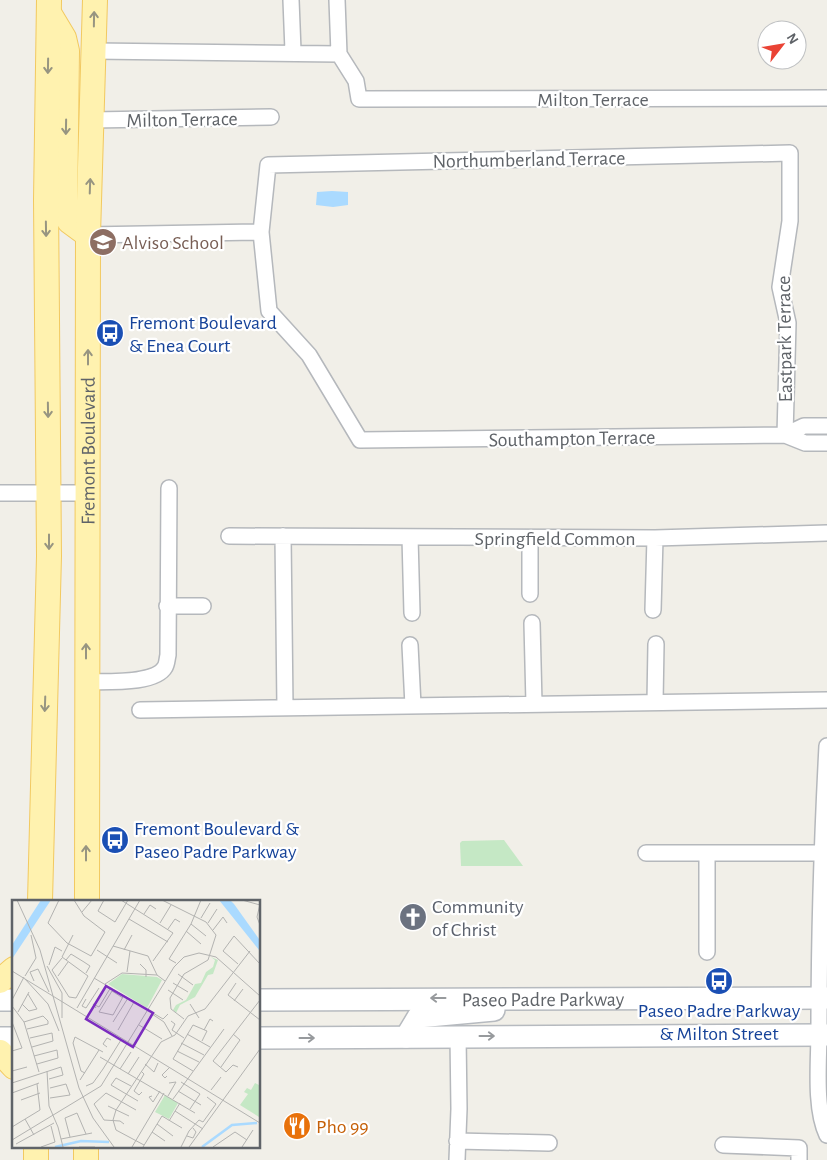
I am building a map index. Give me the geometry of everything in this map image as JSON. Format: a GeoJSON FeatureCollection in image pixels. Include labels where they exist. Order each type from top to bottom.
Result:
{"type":"FeatureCollection","features":[{"type":"Feature","properties":{"kind":"main road","name":"Fremont Boulevard"},"geometry":{"type":"LineString","coordinates":[[87,900],[88,235],[95,0]]}},
{"type":"Feature","properties":{"kind":"main road","name":"Fremont Boulevard"},"geometry":{"type":"LineString","coordinates":[[40,900],[49,493],[46,200],[49,6]]}},
{"type":"Feature","properties":{"kind":"main road"},"geometry":{"type":"LineString","coordinates":[[49,6],[68,51],[65,213],[69,221],[88,235]]}},
{"type":"Feature","properties":{"kind":"main road"},"geometry":{"type":"LineString","coordinates":[[0,981],[12,972]]}},
{"type":"Feature","properties":{"kind":"main road"},"geometry":{"type":"LineString","coordinates":[[406,1037],[418,1017],[490,1011],[540,997]]}},
{"type":"Feature","properties":{"kind":"main road","name":"Paseo Padre Parkway"},"geometry":{"type":"LineString","coordinates":[[260,1000],[540,997],[823,998]]}},
{"type":"Feature","properties":{"kind":"main road","name":"Paseo Padre Parkway"},"geometry":{"type":"LineString","coordinates":[[260,1038],[823,1035]]}},
{"type":"Feature","properties":{"kind":"main road"},"geometry":{"type":"LineString","coordinates":[[0,1052],[12,1065]]}},
{"type":"Feature","properties":{"kind":"street"},"geometry":{"type":"LineString","coordinates":[[291,0],[293,51]]}},
{"type":"Feature","properties":{"kind":"street"},"geometry":{"type":"LineString","coordinates":[[94,51],[293,51],[338,54],[337,0]]}},
{"type":"Feature","properties":{"kind":"street","name":"Milton Terrace"},"geometry":{"type":"LineString","coordinates":[[338,54],[356,81],[359,99],[827,98]]}},
{"type":"Feature","properties":{"kind":"street","name":"Milton Terrace"},"geometry":{"type":"LineString","coordinates":[[92,120],[271,117]]}},
{"type":"Feature","properties":{"kind":"street","name":"Northumberland Terrace"},"geometry":{"type":"LineString","coordinates":[[262,232],[268,165],[790,153]]}},
{"type":"Feature","properties":{"kind":"street","name":"Eastpark Terrace"},"geometry":{"type":"LineString","coordinates":[[785,436],[788,323],[780,286],[790,221],[790,153]]}},
{"type":"Feature","properties":{"kind":"street"},"geometry":{"type":"LineString","coordinates":[[88,235],[262,232]]}},
{"type":"Feature","properties":{"kind":"street","name":"Southampton Terrace"},"geometry":{"type":"LineString","coordinates":[[262,232],[269,310],[309,355],[360,440],[785,436],[805,443],[827,443]]}},
{"type":"Feature","properties":{"kind":"street","name":"Southampton Terrace"},"geometry":{"type":"LineString","coordinates":[[785,436],[804,426],[827,426]]}},
{"type":"Feature","properties":{"kind":"street"},"geometry":{"type":"LineString","coordinates":[[86,682],[137,680],[160,672],[165,667],[168,655],[168,488]]}},
{"type":"Feature","properties":{"kind":"street"},"geometry":{"type":"LineString","coordinates":[[0,493],[87,493]]}},
{"type":"Feature","properties":{"kind":"street","name":"Springfield Common"},"geometry":{"type":"LineString","coordinates":[[229,536],[655,538],[827,533]]}},
{"type":"Feature","properties":{"kind":"street"},"geometry":{"type":"LineString","coordinates":[[283,536],[285,708]]}},
{"type":"Feature","properties":{"kind":"street"},"geometry":{"type":"LineString","coordinates":[[410,537],[412,613]]}},
{"type":"Feature","properties":{"kind":"street"},"geometry":{"type":"LineString","coordinates":[[530,538],[530,594]]}},
{"type":"Feature","properties":{"kind":"street"},"geometry":{"type":"LineString","coordinates":[[653,610],[655,538]]}},
{"type":"Feature","properties":{"kind":"street"},"geometry":{"type":"LineString","coordinates":[[167,606],[203,606]]}},
{"type":"Feature","properties":{"kind":"street"},"geometry":{"type":"LineString","coordinates":[[532,623],[534,704]]}},
{"type":"Feature","properties":{"kind":"street"},"geometry":{"type":"LineString","coordinates":[[655,702],[656,644]]}},
{"type":"Feature","properties":{"kind":"street"},"geometry":{"type":"LineString","coordinates":[[410,645],[413,706]]}},
{"type":"Feature","properties":{"kind":"street"},"geometry":{"type":"LineString","coordinates":[[140,710],[827,700]]}},
{"type":"Feature","properties":{"kind":"street"},"geometry":{"type":"LineString","coordinates":[[827,746],[821,854],[823,998],[821,1122],[827,1135]]}},
{"type":"Feature","properties":{"kind":"street"},"geometry":{"type":"LineString","coordinates":[[646,853],[821,854]]}},
{"type":"Feature","properties":{"kind":"street"},"geometry":{"type":"LineString","coordinates":[[707,853],[707,952]]}},
{"type":"Feature","properties":{"kind":"street"},"geometry":{"type":"LineString","coordinates":[[457,1160],[459,1109],[458,1036]]}},
{"type":"Feature","properties":{"kind":"street"},"geometry":{"type":"LineString","coordinates":[[457,1141],[549,1143]]}},
{"type":"Feature","properties":{"kind":"street"},"geometry":{"type":"LineString","coordinates":[[723,1146],[799,1148],[799,1160]]}},
{"type":"Feature","properties":{"kind":"green space"},"geometry":{"type":"Polygon","coordinates":[[[504,840],[523,866],[461,866],[460,843],[462,841],[504,840]]]}},
{"type":"Feature","properties":{"kind":"water"},"geometry":{"type":"Polygon","coordinates":[[[317,192],[348,192],[348,205],[333,207],[316,205],[317,192]]]}},
{"type":"Feature","properties":{"kind":"place","name":"Alviso School"},"geometry":{"type":"Point","coordinates":[103,242]}},
{"type":"Feature","properties":{"kind":"place","name":"Fremont Boulevard & Enea Court"},"geometry":{"type":"Point","coordinates":[110,333]}},
{"type":"Feature","properties":{"kind":"place","name":"Fremont Boulevard & Paseo Padre Parkway"},"geometry":{"type":"Point","coordinates":[115,840]}},
{"type":"Feature","properties":{"kind":"place","name":"Community of Christ"},"geometry":{"type":"Point","coordinates":[413,917]}},
{"type":"Feature","properties":{"kind":"place","name":"Paseo Padre Parkway & Milton Street"},"geometry":{"type":"Point","coordinates":[719,981]}},
{"type":"Feature","properties":{"kind":"place","name":"Pho 99"},"geometry":{"type":"Point","coordinates":[297,1126]}}]}
